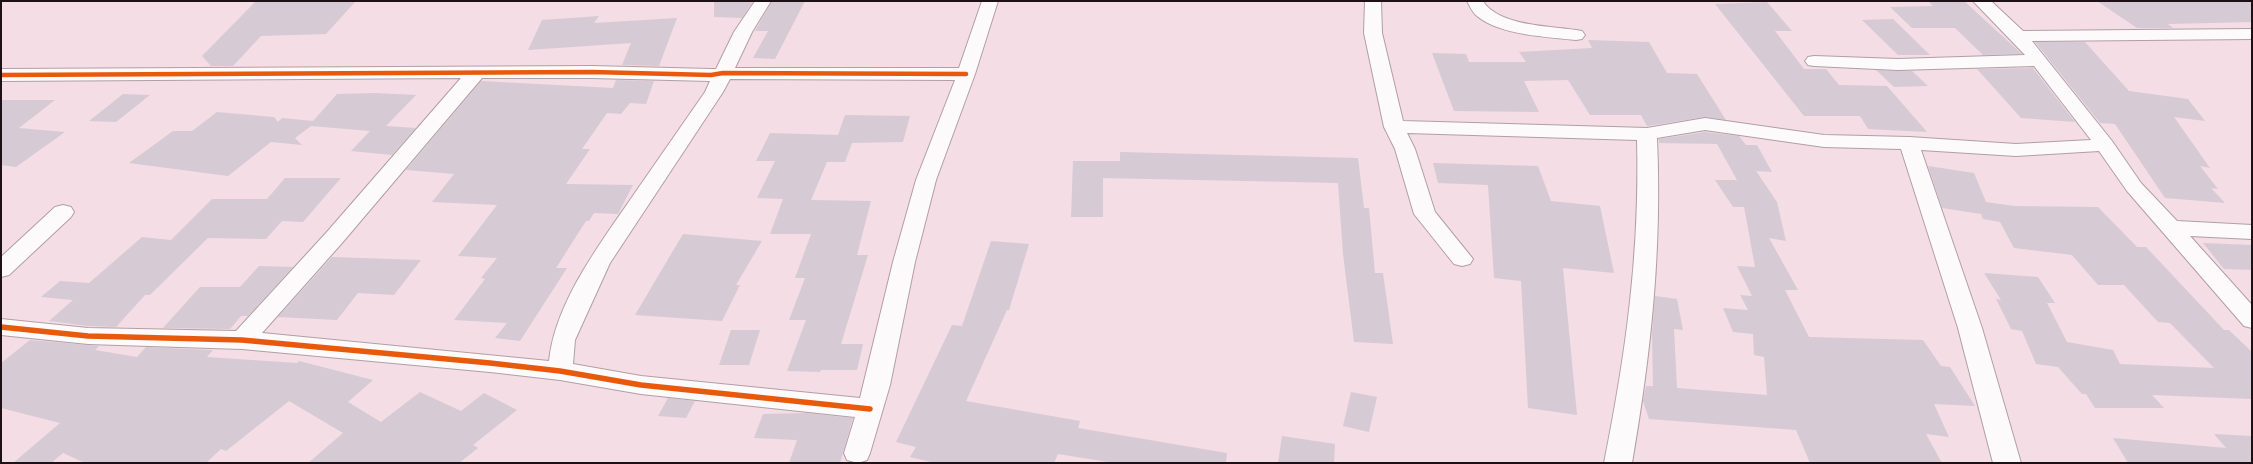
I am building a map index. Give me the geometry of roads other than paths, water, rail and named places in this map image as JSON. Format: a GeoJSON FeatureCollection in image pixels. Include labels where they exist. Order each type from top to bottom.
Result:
{"type":"FeatureCollection","features":[{"type":"Feature","properties":{"kind":"street"},"geometry":{"type":"LineString","coordinates":[[560,372],[566,333],[599,262],[714,92],[743,32],[763,1]]}},
{"type":"Feature","properties":{"kind":"street"},"geometry":{"type":"LineString","coordinates":[[857,453],[877,385],[904,262],[926,180],[966,74],[990,1]]}},
{"type":"Feature","properties":{"kind":"street"},"geometry":{"type":"LineString","coordinates":[[1373,1],[1373,33],[1394,127],[1405,149],[1425,214],[1462,259]]}},
{"type":"Feature","properties":{"kind":"street"},"geometry":{"type":"LineString","coordinates":[[1475,1],[1482,12],[1502,22],[1538,31],[1576,35]]}},
{"type":"Feature","properties":{"kind":"street"},"geometry":{"type":"LineString","coordinates":[[1981,1],[2018,36],[2039,60],[2105,145],[2134,188],[2252,320]]}},
{"type":"Feature","properties":{"kind":"street"},"geometry":{"type":"LineString","coordinates":[[2018,36],[2252,34]]}},
{"type":"Feature","properties":{"kind":"street"},"geometry":{"type":"LineString","coordinates":[[1814,61],[1834,63],[1918,64],[2039,60]]}},
{"type":"Feature","properties":{"kind":"street"},"geometry":{"type":"LineString","coordinates":[[1,75],[592,72],[711,75],[723,73],[966,74]]}},
{"type":"Feature","properties":{"kind":"street"},"geometry":{"type":"LineString","coordinates":[[242,340],[476,73]]}},
{"type":"Feature","properties":{"kind":"street"},"geometry":{"type":"LineString","coordinates":[[1394,127],[1647,134],[1705,124],[1824,141],[1909,143],[2016,150],[2105,145]]}},
{"type":"Feature","properties":{"kind":"street"},"geometry":{"type":"LineString","coordinates":[[1618,463],[1640,332],[1647,226],[1649,164],[1647,134]]}},
{"type":"Feature","properties":{"kind":"street"},"geometry":{"type":"LineString","coordinates":[[1909,143],[1970,328],[2007,463]]}},
{"type":"Feature","properties":{"kind":"street"},"geometry":{"type":"LineString","coordinates":[[1,270],[63,212]]}},
{"type":"Feature","properties":{"kind":"street"},"geometry":{"type":"LineString","coordinates":[[2171,228],[2252,232]]}},
{"type":"Feature","properties":{"kind":"street"},"geometry":{"type":"LineString","coordinates":[[1,327],[88,336],[242,340],[560,372],[641,385],[870,409]]}}]}
